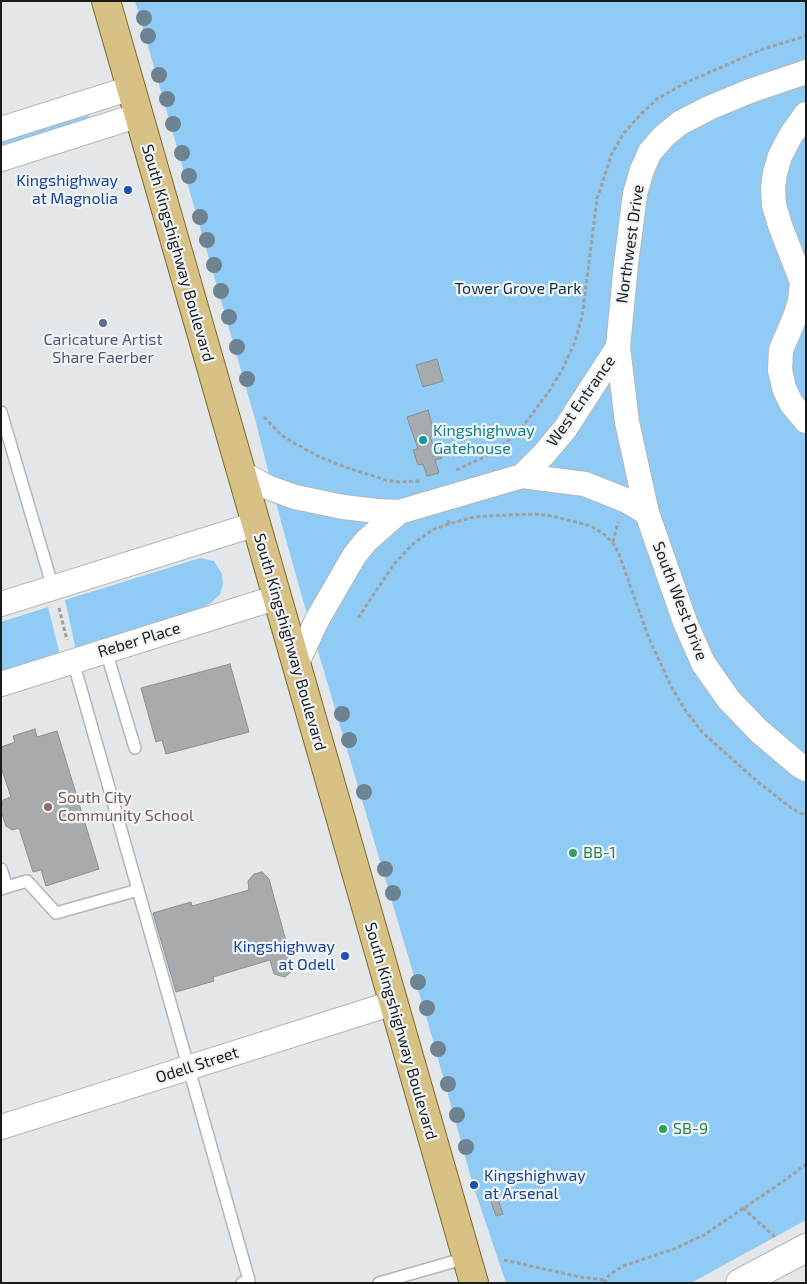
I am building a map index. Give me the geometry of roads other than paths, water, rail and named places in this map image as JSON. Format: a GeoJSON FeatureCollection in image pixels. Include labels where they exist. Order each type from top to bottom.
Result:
{"type":"FeatureCollection","features":[{"type":"Feature","properties":{"kind":"main road","name":"South Kingshighway Boulevard"},"geometry":{"type":"LineString","coordinates":[[106,1],[472,1276]]}},
{"type":"Feature","properties":{"kind":"main road"},"geometry":{"type":"LineString","coordinates":[[740,1283],[804,1254]]}},
{"type":"Feature","properties":{"kind":"street","name":"Northwest Drive"},"geometry":{"type":"LineString","coordinates":[[647,513],[627,422],[618,348],[635,194],[642,170],[650,152],[664,136],[680,123],[709,108],[806,72]]}},
{"type":"Feature","properties":{"kind":"street"},"geometry":{"type":"LineString","coordinates":[[1,129],[131,88]]}},
{"type":"Feature","properties":{"kind":"street"},"geometry":{"type":"LineString","coordinates":[[806,114],[791,135],[780,156],[773,188],[774,205],[780,228],[804,283],[795,317],[781,350],[780,370],[784,388],[792,403],[806,421]]}},
{"type":"Feature","properties":{"kind":"street"},"geometry":{"type":"LineString","coordinates":[[1,159],[139,115]]}},
{"type":"Feature","properties":{"kind":"street","name":"West Entrance"},"geometry":{"type":"LineString","coordinates":[[522,476],[565,429],[618,348]]}},
{"type":"Feature","properties":{"kind":"street","name":"West Entrance"},"geometry":{"type":"LineString","coordinates":[[242,473],[267,487],[295,496],[343,506],[399,512]]}},
{"type":"Feature","properties":{"kind":"street","name":"West Entrance"},"geometry":{"type":"LineString","coordinates":[[296,665],[317,620],[354,556],[380,527],[399,512],[522,476],[584,484],[625,500],[647,513]]}},
{"type":"Feature","properties":{"kind":"street","name":"South West Drive"},"geometry":{"type":"LineString","coordinates":[[647,513],[675,597],[703,663],[729,700],[753,725],[806,769]]}},
{"type":"Feature","properties":{"kind":"street"},"geometry":{"type":"LineString","coordinates":[[1,604],[256,524]]}},
{"type":"Feature","properties":{"kind":"street","name":"Reber Place"},"geometry":{"type":"LineString","coordinates":[[1,684],[278,597]]}},
{"type":"Feature","properties":{"kind":"street","name":"Odell Street"},"geometry":{"type":"LineString","coordinates":[[1,1127],[393,1002]]}},
{"type":"Feature","properties":{"kind":"lane"},"geometry":{"type":"LineString","coordinates":[[1,412],[53,588]]}},
{"type":"Feature","properties":{"kind":"lane"},"geometry":{"type":"LineString","coordinates":[[106,651],[135,748]]}},
{"type":"Feature","properties":{"kind":"lane"},"geometry":{"type":"LineString","coordinates":[[73,661],[249,1280],[242,1283]]}},
{"type":"Feature","properties":{"kind":"lane"},"geometry":{"type":"LineString","coordinates":[[1,869],[4,888],[27,882],[56,914],[138,890]]}},
{"type":"Feature","properties":{"kind":"lane"},"geometry":{"type":"LineString","coordinates":[[387,1282],[472,1276]]}},
{"type":"Feature","properties":{"kind":"place","name":"Kingshighway at Magnolia"},"geometry":{"type":"Point","coordinates":[128,190]}},
{"type":"Feature","properties":{"kind":"place","name":"Caricature Artist Share Faerber"},"geometry":{"type":"Point","coordinates":[103,323]}},
{"type":"Feature","properties":{"kind":"place","name":"Kingshighway Gatehouse"},"geometry":{"type":"Point","coordinates":[423,440]}},
{"type":"Feature","properties":{"kind":"place","name":"South City Community School"},"geometry":{"type":"Point","coordinates":[48,807]}},
{"type":"Feature","properties":{"kind":"place","name":"BB-1"},"geometry":{"type":"Point","coordinates":[573,853]}},
{"type":"Feature","properties":{"kind":"place","name":"Kingshighway at Odell"},"geometry":{"type":"Point","coordinates":[345,956]}},
{"type":"Feature","properties":{"kind":"place","name":"SB-9"},"geometry":{"type":"Point","coordinates":[663,1129]}},
{"type":"Feature","properties":{"kind":"place","name":"Kingshighway at Arsenal"},"geometry":{"type":"Point","coordinates":[474,1185]}},
{"type":"Feature","properties":{"kind":"park label","name":"Tower Grove Park"},"geometry":{"type":"Point","coordinates":[518,289]}}]}
